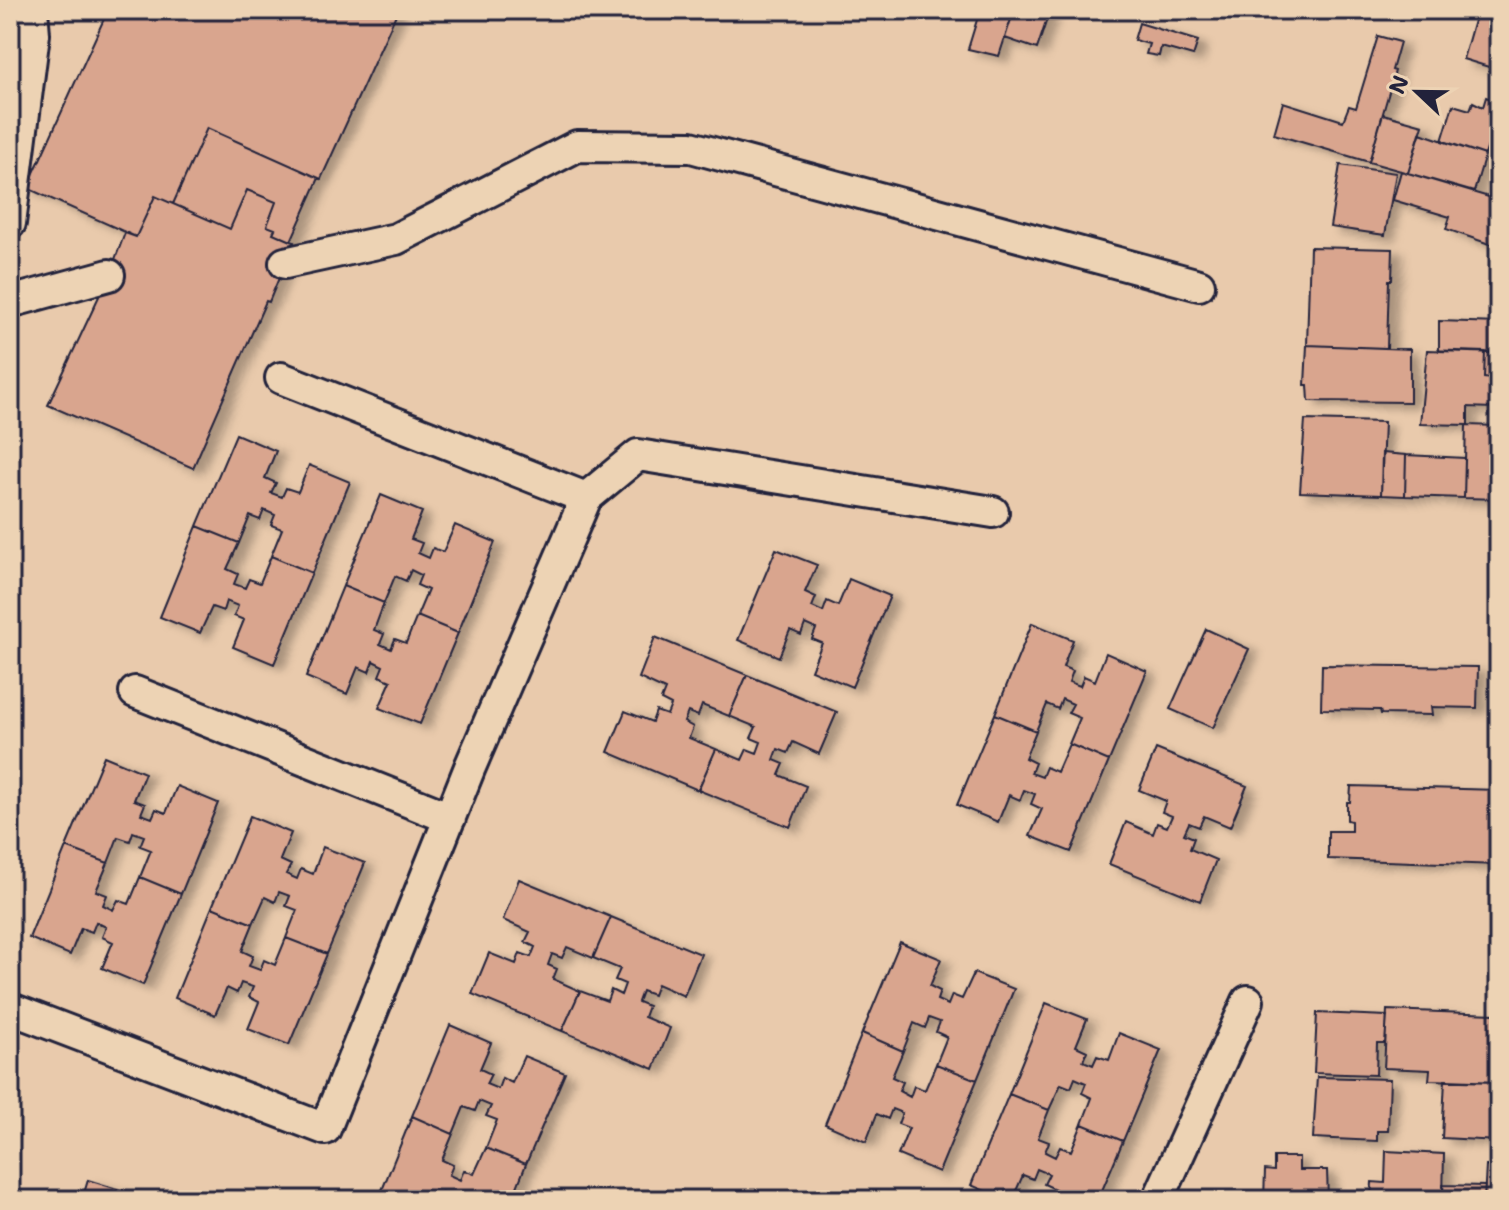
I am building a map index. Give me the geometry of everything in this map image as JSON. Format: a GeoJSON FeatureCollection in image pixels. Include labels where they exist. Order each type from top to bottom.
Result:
{"type":"FeatureCollection","features":[{"type":"Feature","properties":{"kind":"lane"},"geometry":{"type":"LineString","coordinates":[[10,223],[34,34],[32,10]]}},
{"type":"Feature","properties":{"kind":"lane"},"geometry":{"type":"LineString","coordinates":[[285,263],[396,239],[577,146],[691,147],[1199,285]]}},
{"type":"Feature","properties":{"kind":"lane"},"geometry":{"type":"LineString","coordinates":[[10,302],[109,275]]}},
{"type":"Feature","properties":{"kind":"lane"},"geometry":{"type":"LineString","coordinates":[[281,378],[586,498]]}},
{"type":"Feature","properties":{"kind":"lane"},"geometry":{"type":"LineString","coordinates":[[14,1010],[325,1129],[450,818],[586,498],[638,455],[993,512]]}},
{"type":"Feature","properties":{"kind":"lane"},"geometry":{"type":"LineString","coordinates":[[135,692],[450,818]]}},
{"type":"Feature","properties":{"kind":"lane"},"geometry":{"type":"LineString","coordinates":[[1158,1200],[1248,1001]]}},
{"type":"Feature","properties":{"kind":"building"},"geometry":{"type":"Polygon","coordinates":[[[108,10],[398,10],[321,179],[207,128],[173,204],[155,196],[136,237],[27,188],[108,10]]]}},
{"type":"Feature","properties":{"kind":"building"},"geometry":{"type":"Polygon","coordinates":[[[980,10],[1014,10],[999,56],[968,49],[980,10]]]}},
{"type":"Feature","properties":{"kind":"building"},"geometry":{"type":"Polygon","coordinates":[[[1014,10],[1050,10],[1037,49],[1005,38],[1014,10]]]}},
{"type":"Feature","properties":{"kind":"building"},"geometry":{"type":"Polygon","coordinates":[[[1477,10],[1499,10],[1499,47],[1492,68],[1463,59],[1477,10]]]}},
{"type":"Feature","properties":{"kind":"building"},"geometry":{"type":"Polygon","coordinates":[[[1139,23],[1198,41],[1193,56],[1161,47],[1159,56],[1146,54],[1149,44],[1134,40],[1139,23]]]}},
{"type":"Feature","properties":{"kind":"building"},"geometry":{"type":"Polygon","coordinates":[[[1378,36],[1400,42],[1392,70],[1395,71],[1369,162],[1274,134],[1283,102],[1343,121],[1349,106],[1356,108],[1378,36]]]}},
{"type":"Feature","properties":{"kind":"building"},"geometry":{"type":"Polygon","coordinates":[[[1486,97],[1499,102],[1499,111],[1485,155],[1442,141],[1453,105],[1470,110],[1473,102],[1483,107],[1486,97]]]}},
{"type":"Feature","properties":{"kind":"building"},"geometry":{"type":"Polygon","coordinates":[[[1383,114],[1423,125],[1408,173],[1369,162],[1383,114]]]}},
{"type":"Feature","properties":{"kind":"building"},"geometry":{"type":"Polygon","coordinates":[[[207,128],[319,178],[291,241],[273,233],[275,229],[267,226],[276,202],[247,190],[230,229],[173,204],[207,128]]]}},
{"type":"Feature","properties":{"kind":"building"},"geometry":{"type":"Polygon","coordinates":[[[1420,133],[1485,155],[1474,192],[1408,173],[1420,133]]]}},
{"type":"Feature","properties":{"kind":"building"},"geometry":{"type":"Polygon","coordinates":[[[1340,165],[1396,173],[1385,235],[1330,227],[1340,165]]]}},
{"type":"Feature","properties":{"kind":"building"},"geometry":{"type":"Polygon","coordinates":[[[1401,171],[1499,200],[1498,247],[1446,229],[1450,217],[1393,200],[1401,171]]]}},
{"type":"Feature","properties":{"kind":"building"},"geometry":{"type":"Polygon","coordinates":[[[247,190],[276,202],[267,226],[275,229],[273,233],[294,242],[193,468],[48,405],[109,275],[125,233],[136,237],[155,196],[230,229],[247,190]]]}},
{"type":"Feature","properties":{"kind":"building"},"geometry":{"type":"Polygon","coordinates":[[[1310,247],[1393,249],[1387,348],[1307,345],[1310,247]]]}},
{"type":"Feature","properties":{"kind":"building"},"geometry":{"type":"Polygon","coordinates":[[[1439,321],[1499,323],[1499,353],[1439,351],[1439,321]]]}},
{"type":"Feature","properties":{"kind":"building"},"geometry":{"type":"Polygon","coordinates":[[[1307,345],[1410,349],[1410,402],[1309,401],[1308,385],[1305,385],[1307,345]]]}},
{"type":"Feature","properties":{"kind":"building"},"geometry":{"type":"Polygon","coordinates":[[[1427,350],[1485,352],[1484,378],[1494,379],[1492,408],[1468,407],[1468,425],[1420,424],[1427,350]]]}},
{"type":"Feature","properties":{"kind":"building"},"geometry":{"type":"Polygon","coordinates":[[[1485,352],[1499,353],[1499,407],[1493,407],[1494,379],[1484,378],[1485,352]]]}},
{"type":"Feature","properties":{"kind":"building"},"geometry":{"type":"Polygon","coordinates":[[[1305,420],[1384,422],[1381,495],[1300,492],[1305,420]]]}},
{"type":"Feature","properties":{"kind":"building"},"geometry":{"type":"Polygon","coordinates":[[[1466,425],[1499,426],[1499,499],[1464,498],[1466,425]]]}},
{"type":"Feature","properties":{"kind":"building"},"geometry":{"type":"Polygon","coordinates":[[[236,434],[276,451],[265,478],[276,483],[271,493],[282,497],[286,488],[298,492],[309,465],[350,482],[312,573],[271,556],[282,529],[271,525],[275,515],[264,510],[260,520],[250,516],[239,543],[197,526],[236,434]]]}},
{"type":"Feature","properties":{"kind":"building"},"geometry":{"type":"Polygon","coordinates":[[[1382,453],[1406,455],[1405,496],[1381,495],[1382,453]]]}},
{"type":"Feature","properties":{"kind":"building"},"geometry":{"type":"Polygon","coordinates":[[[1406,455],[1465,458],[1464,498],[1405,496],[1406,455]]]}},
{"type":"Feature","properties":{"kind":"building"},"geometry":{"type":"Polygon","coordinates":[[[381,495],[422,512],[411,539],[422,543],[418,553],[429,558],[433,548],[443,552],[455,525],[495,542],[458,633],[417,616],[428,590],[417,585],[421,575],[411,570],[406,581],[395,576],[384,603],[343,586],[381,495]]]}},
{"type":"Feature","properties":{"kind":"building"},"geometry":{"type":"Polygon","coordinates":[[[197,526],[239,543],[227,569],[238,574],[234,584],[245,588],[249,579],[260,583],[271,556],[312,573],[274,664],[233,647],[244,620],[234,616],[238,606],[226,601],[223,611],[212,607],[200,633],[160,617],[197,526]]]}},
{"type":"Feature","properties":{"kind":"building"},"geometry":{"type":"Polygon","coordinates":[[[776,549],[817,565],[805,592],[816,597],[812,607],[823,612],[827,601],[838,606],[849,579],[890,596],[852,687],[811,670],[822,643],[812,639],[816,629],[805,624],[801,635],[790,630],[779,657],[738,640],[776,549]]]}},
{"type":"Feature","properties":{"kind":"building"},"geometry":{"type":"Polygon","coordinates":[[[343,586],[384,603],[374,630],[384,634],[380,644],[391,649],[395,639],[406,643],[417,616],[458,633],[420,724],[379,708],[391,681],[379,676],[383,666],[373,661],[369,672],[358,667],[347,694],[306,677],[343,586]]]}},
{"type":"Feature","properties":{"kind":"building"},"geometry":{"type":"Polygon","coordinates":[[[1032,623],[1073,640],[1063,667],[1073,671],[1069,682],[1080,686],[1084,676],[1095,681],[1106,653],[1147,671],[1109,761],[1069,744],[1080,718],[1068,713],[1073,704],[1062,699],[1058,709],[1047,704],[1036,731],[995,714],[1032,623]]]}},
{"type":"Feature","properties":{"kind":"building"},"geometry":{"type":"Polygon","coordinates":[[[1206,629],[1249,649],[1213,728],[1170,709],[1206,629]]]}},
{"type":"Feature","properties":{"kind":"building"},"geometry":{"type":"Polygon","coordinates":[[[655,637],[747,675],[729,716],[702,705],[698,716],[688,712],[684,722],[693,727],[689,738],[716,749],[698,790],[608,752],[625,711],[652,722],[656,711],[667,715],[671,705],[661,700],[665,690],[639,678],[655,637]]]}},
{"type":"Feature","properties":{"kind":"building"},"geometry":{"type":"Polygon","coordinates":[[[1322,665],[1478,667],[1477,708],[1431,707],[1432,715],[1321,709],[1322,665]]]}},
{"type":"Feature","properties":{"kind":"building"},"geometry":{"type":"Polygon","coordinates":[[[747,675],[837,712],[819,754],[793,742],[788,753],[778,749],[774,760],[784,764],[779,775],[806,786],[790,827],[698,790],[716,749],[742,760],[747,749],[757,753],[761,742],[751,738],[756,727],[729,716],[747,675]]]}},
{"type":"Feature","properties":{"kind":"building"},"geometry":{"type":"Polygon","coordinates":[[[995,714],[1036,731],[1025,758],[1035,763],[1031,773],[1042,777],[1046,767],[1057,772],[1069,744],[1109,761],[1071,852],[1030,836],[1042,809],[1031,804],[1035,794],[1024,790],[1020,800],[1009,795],[998,822],[957,805],[995,714]]]}},
{"type":"Feature","properties":{"kind":"building"},"geometry":{"type":"Polygon","coordinates":[[[1156,749],[1247,786],[1230,827],[1204,816],[1199,827],[1189,823],[1184,834],[1194,838],[1190,849],[1216,860],[1200,901],[1109,864],[1126,822],[1153,834],[1157,823],[1167,827],[1172,816],[1162,812],[1166,801],[1139,790],[1156,749]]]}},
{"type":"Feature","properties":{"kind":"building"},"geometry":{"type":"Polygon","coordinates":[[[104,756],[145,773],[134,800],[145,804],[141,814],[152,818],[156,809],[166,813],[177,786],[218,803],[181,894],[140,877],[151,850],[140,846],[144,836],[133,832],[130,841],[118,837],[108,863],[66,847],[104,756]]]}},
{"type":"Feature","properties":{"kind":"building"},"geometry":{"type":"Polygon","coordinates":[[[1351,786],[1499,790],[1499,865],[1328,859],[1328,831],[1351,831],[1351,821],[1347,820],[1347,802],[1350,802],[1351,786]]]}},
{"type":"Feature","properties":{"kind":"building"},"geometry":{"type":"Polygon","coordinates":[[[250,816],[291,833],[280,860],[291,865],[286,874],[297,879],[301,869],[313,874],[323,847],[365,863],[327,954],[286,938],[297,910],[286,906],[290,896],[279,892],[275,902],[265,897],[253,924],[212,907],[250,816]]]}},
{"type":"Feature","properties":{"kind":"building"},"geometry":{"type":"Polygon","coordinates":[[[66,847],[108,863],[96,891],[107,895],[103,905],[113,910],[118,900],[129,904],[140,877],[181,894],[143,985],[102,968],[113,942],[102,937],[106,927],[96,922],[92,932],[81,928],[70,955],[29,938],[66,847]]]}},
{"type":"Feature","properties":{"kind":"building"},"geometry":{"type":"Polygon","coordinates":[[[519,879],[611,917],[593,958],[567,947],[562,958],[552,954],[548,965],[557,969],[553,979],[580,991],[562,1031],[472,994],[489,953],[516,964],[520,953],[531,957],[535,947],[525,942],[530,932],[503,920],[519,879]]]}},
{"type":"Feature","properties":{"kind":"building"},"geometry":{"type":"Polygon","coordinates":[[[212,907],[253,924],[242,951],[253,956],[249,966],[260,970],[264,960],[275,965],[286,938],[327,954],[289,1045],[248,1029],[259,1002],[249,997],[253,987],[241,983],[237,993],[227,988],[215,1015],[175,998],[212,907]]]}},
{"type":"Feature","properties":{"kind":"building"},"geometry":{"type":"Polygon","coordinates":[[[611,917],[701,954],[684,996],[657,984],[653,995],[642,991],[638,1002],[648,1006],[644,1017],[670,1028],[654,1069],[562,1031],[580,991],[607,1001],[611,990],[621,995],[625,984],[615,980],[620,969],[593,958],[611,917]]]}},
{"type":"Feature","properties":{"kind":"building"},"geometry":{"type":"Polygon","coordinates":[[[900,942],[941,959],[930,986],[940,991],[937,1000],[948,1005],[952,995],[962,999],[974,973],[1014,989],[977,1080],[936,1064],[947,1037],[936,1032],[940,1022],[929,1018],[925,1028],[914,1023],[903,1051],[862,1033],[900,942]]]}},
{"type":"Feature","properties":{"kind":"building"},"geometry":{"type":"Polygon","coordinates":[[[1046,1003],[1087,1019],[1076,1046],[1087,1051],[1083,1061],[1093,1065],[1097,1056],[1109,1060],[1119,1033],[1161,1050],[1123,1141],[1082,1124],[1092,1098],[1082,1093],[1086,1083],[1075,1078],[1071,1088],[1061,1084],[1049,1110],[1009,1094],[1046,1003]]]}},
{"type":"Feature","properties":{"kind":"building"},"geometry":{"type":"Polygon","coordinates":[[[1387,1010],[1495,1014],[1493,1082],[1429,1080],[1430,1070],[1384,1068],[1387,1010]]]}},
{"type":"Feature","properties":{"kind":"building"},"geometry":{"type":"Polygon","coordinates":[[[1317,1013],[1387,1016],[1385,1043],[1377,1043],[1376,1075],[1314,1073],[1317,1013]]]}},
{"type":"Feature","properties":{"kind":"building"},"geometry":{"type":"Polygon","coordinates":[[[450,1025],[491,1043],[480,1069],[491,1074],[486,1084],[498,1089],[502,1078],[512,1083],[524,1056],[565,1073],[526,1164],[486,1148],[497,1120],[486,1116],[491,1106],[479,1101],[475,1111],[464,1107],[453,1134],[412,1116],[450,1025]]]}},
{"type":"Feature","properties":{"kind":"building"},"geometry":{"type":"Polygon","coordinates":[[[862,1033],[903,1051],[892,1077],[903,1082],[899,1091],[910,1097],[914,1086],[925,1090],[936,1064],[977,1080],[939,1172],[898,1155],[909,1128],[898,1124],[902,1113],[892,1109],[888,1119],[877,1114],[866,1142],[825,1124],[862,1033]]]}},
{"type":"Feature","properties":{"kind":"building"},"geometry":{"type":"Polygon","coordinates":[[[1317,1077],[1390,1079],[1388,1131],[1377,1131],[1377,1141],[1313,1138],[1317,1077]]]}},
{"type":"Feature","properties":{"kind":"building"},"geometry":{"type":"Polygon","coordinates":[[[1445,1080],[1499,1082],[1499,1141],[1442,1138],[1445,1080]]]}},
{"type":"Feature","properties":{"kind":"building"},"geometry":{"type":"Polygon","coordinates":[[[1009,1094],[1049,1110],[1038,1138],[1049,1142],[1045,1152],[1055,1157],[1060,1147],[1071,1151],[1082,1124],[1123,1141],[1098,1200],[1050,1200],[1055,1189],[1044,1184],[1049,1174],[1037,1169],[1033,1179],[1023,1175],[1012,1200],[971,1185],[1009,1094]]]}},
{"type":"Feature","properties":{"kind":"building"},"geometry":{"type":"Polygon","coordinates":[[[412,1116],[453,1134],[442,1160],[453,1165],[449,1175],[460,1180],[464,1170],[474,1174],[486,1148],[526,1164],[512,1200],[451,1200],[452,1197],[442,1192],[439,1200],[378,1200],[412,1116]]]}},
{"type":"Feature","properties":{"kind":"building"},"geometry":{"type":"Polygon","coordinates":[[[1386,1151],[1444,1154],[1443,1200],[1371,1200],[1372,1182],[1385,1183],[1386,1151]]]}},
{"type":"Feature","properties":{"kind":"building"},"geometry":{"type":"Polygon","coordinates":[[[1274,1157],[1299,1157],[1299,1170],[1327,1170],[1328,1200],[1264,1200],[1265,1170],[1274,1171],[1274,1157]]]}},
{"type":"Feature","properties":{"kind":"building"},"geometry":{"type":"Polygon","coordinates":[[[1486,1166],[1499,1167],[1499,1200],[1484,1200],[1486,1166]]]}},
{"type":"Feature","properties":{"kind":"building"},"geometry":{"type":"Polygon","coordinates":[[[88,1180],[127,1192],[125,1200],[82,1200],[88,1180]]]}},
{"type":"Feature","properties":{"kind":"building"},"geometry":{"type":"Polygon","coordinates":[[[1443,1185],[1485,1186],[1484,1200],[1443,1200],[1443,1185]]]}},
{"type":"Feature","properties":{"kind":"building"},"geometry":{"type":"Polygon","coordinates":[[[130,1192],[157,1200],[128,1200],[130,1192]]]}}]}
